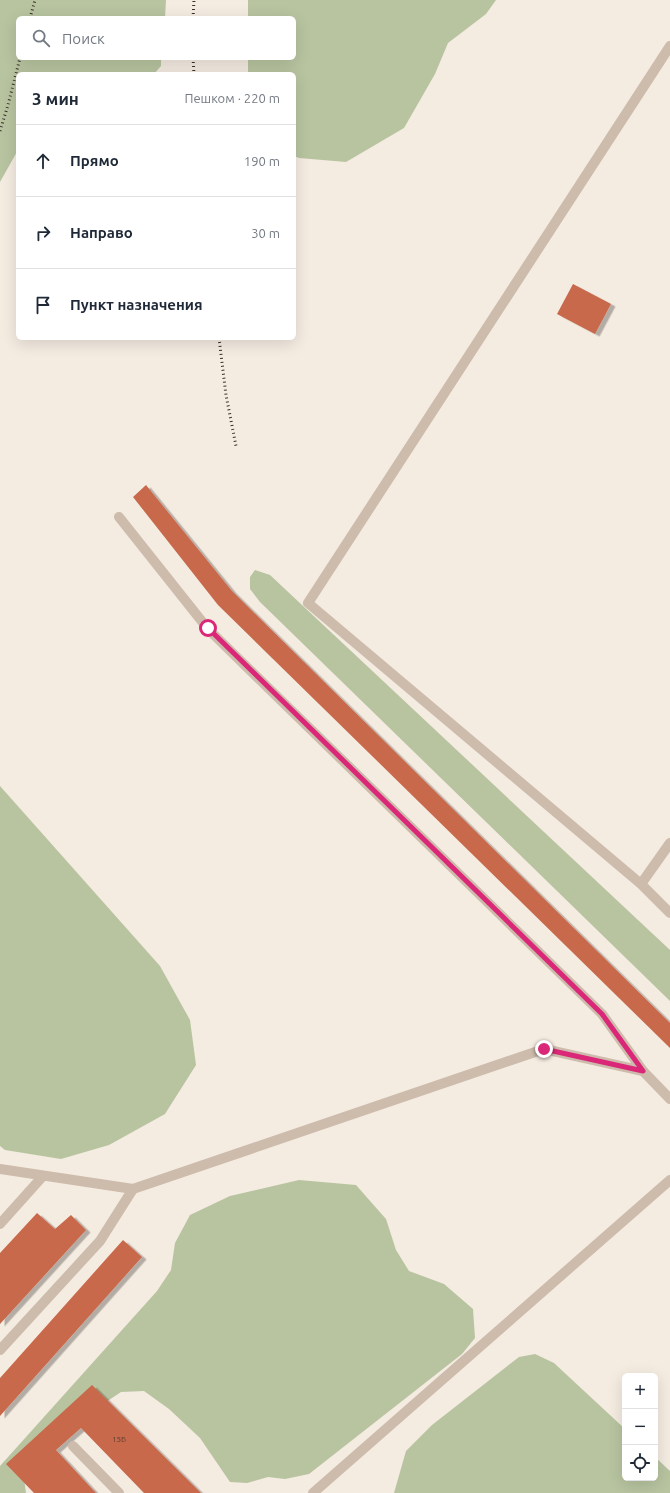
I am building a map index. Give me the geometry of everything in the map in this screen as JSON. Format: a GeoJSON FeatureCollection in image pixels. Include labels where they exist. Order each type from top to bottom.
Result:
{"type":"FeatureCollection","features":[{"type":"Feature","properties":{"kind":"street"},"geometry":{"type":"LineString","coordinates":[[670,46],[308,603],[642,884],[670,913]]}},
{"type":"Feature","properties":{"kind":"street"},"geometry":{"type":"LineString","coordinates":[[119,517],[208,628],[602,1014],[643,1071],[670,1099]]}},
{"type":"Feature","properties":{"kind":"street"},"geometry":{"type":"LineString","coordinates":[[642,884],[670,843]]}},
{"type":"Feature","properties":{"kind":"street"},"geometry":{"type":"LineString","coordinates":[[0,1169],[132,1189],[544,1049],[643,1071]]}},
{"type":"Feature","properties":{"kind":"street"},"geometry":{"type":"LineString","coordinates":[[0,1224],[43,1176]]}},
{"type":"Feature","properties":{"kind":"street"},"geometry":{"type":"LineString","coordinates":[[312,1493],[670,1180]]}},
{"type":"Feature","properties":{"kind":"street"},"geometry":{"type":"LineString","coordinates":[[0,1350],[100,1241],[132,1189]]}},
{"type":"Feature","properties":{"kind":"street"},"geometry":{"type":"LineString","coordinates":[[73,1446],[119,1493]]}},
{"type":"Feature","properties":{"kind":"green space"},"geometry":{"type":"Polygon","coordinates":[[[0,0],[166,0],[165,16],[16,16],[16,60],[161,60],[161,66],[156,72],[16,72],[16,154],[0,182],[0,0]]]}},
{"type":"Feature","properties":{"kind":"green space"},"geometry":{"type":"Polygon","coordinates":[[[248,0],[496,0],[486,14],[448,43],[435,74],[404,128],[346,162],[296,157],[296,72],[248,72],[248,60],[296,60],[296,16],[248,16],[248,0]]]}},
{"type":"Feature","properties":{"kind":"green space"},"geometry":{"type":"Polygon","coordinates":[[[255,570],[270,575],[670,950],[670,1001],[260,602],[250,589],[250,577],[255,570]]]}},
{"type":"Feature","properties":{"kind":"green space"},"geometry":{"type":"Polygon","coordinates":[[[0,786],[160,966],[190,1020],[196,1065],[165,1114],[109,1145],[61,1159],[5,1150],[0,1146],[0,786]]]}},
{"type":"Feature","properties":{"kind":"green space"},"geometry":{"type":"Polygon","coordinates":[[[299,1180],[356,1185],[386,1219],[396,1250],[409,1271],[444,1284],[473,1309],[475,1338],[462,1354],[309,1474],[285,1479],[268,1477],[247,1483],[230,1482],[200,1438],[169,1409],[144,1391],[121,1392],[94,1410],[23,1471],[26,1493],[0,1493],[0,1466],[157,1291],[171,1270],[175,1243],[190,1215],[230,1196],[299,1180]]]}},
{"type":"Feature","properties":{"kind":"green space"},"geometry":{"type":"Polygon","coordinates":[[[535,1354],[554,1363],[622,1426],[622,1481],[658,1481],[658,1460],[670,1471],[670,1493],[394,1493],[406,1451],[432,1425],[519,1357],[535,1354]]]}},
{"type":"Feature","properties":{"kind":"building"},"geometry":{"type":"Polygon","coordinates":[[[573,284],[611,304],[595,334],[557,314],[573,284]]]}},
{"type":"Feature","properties":{"kind":"building"},"geometry":{"type":"Polygon","coordinates":[[[146,485],[232,591],[670,1023],[670,1048],[218,605],[133,497],[146,485]]]}},
{"type":"Feature","properties":{"kind":"building"},"geometry":{"type":"Polygon","coordinates":[[[37,1213],[55,1229],[71,1215],[86,1230],[0,1324],[0,1253],[37,1213]]]}},
{"type":"Feature","properties":{"kind":"building"},"geometry":{"type":"Polygon","coordinates":[[[123,1240],[142,1257],[0,1416],[0,1378],[123,1240]]]}},
{"type":"Feature","properties":{"kind":"building"},"geometry":{"type":"Polygon","coordinates":[[[92,1385],[201,1493],[144,1493],[81,1428],[56,1450],[96,1493],[34,1493],[6,1464],[92,1385]]]}},
{"type":"Feature","properties":{"kind":"railway"},"geometry":{"type":"LineString","coordinates":[[31,16],[35,0]]}},
{"type":"Feature","properties":{"kind":"railway"},"geometry":{"type":"LineString","coordinates":[[193,16],[194,0]]}},
{"type":"Feature","properties":{"kind":"railway"},"geometry":{"type":"LineString","coordinates":[[16,72],[19,60]]}},
{"type":"Feature","properties":{"kind":"railway"},"geometry":{"type":"LineString","coordinates":[[193,60],[194,72]]}},
{"type":"Feature","properties":{"kind":"railway"},"geometry":{"type":"LineString","coordinates":[[0,131],[16,74]]}},
{"type":"Feature","properties":{"kind":"railway"},"geometry":{"type":"LineString","coordinates":[[219,340],[226,395],[236,446]]}},
{"type":"Feature","properties":{"kind":"route"},"geometry":{"type":"LineString","coordinates":[[208,628],[602,1014],[643,1071],[544,1049]]}}]}
